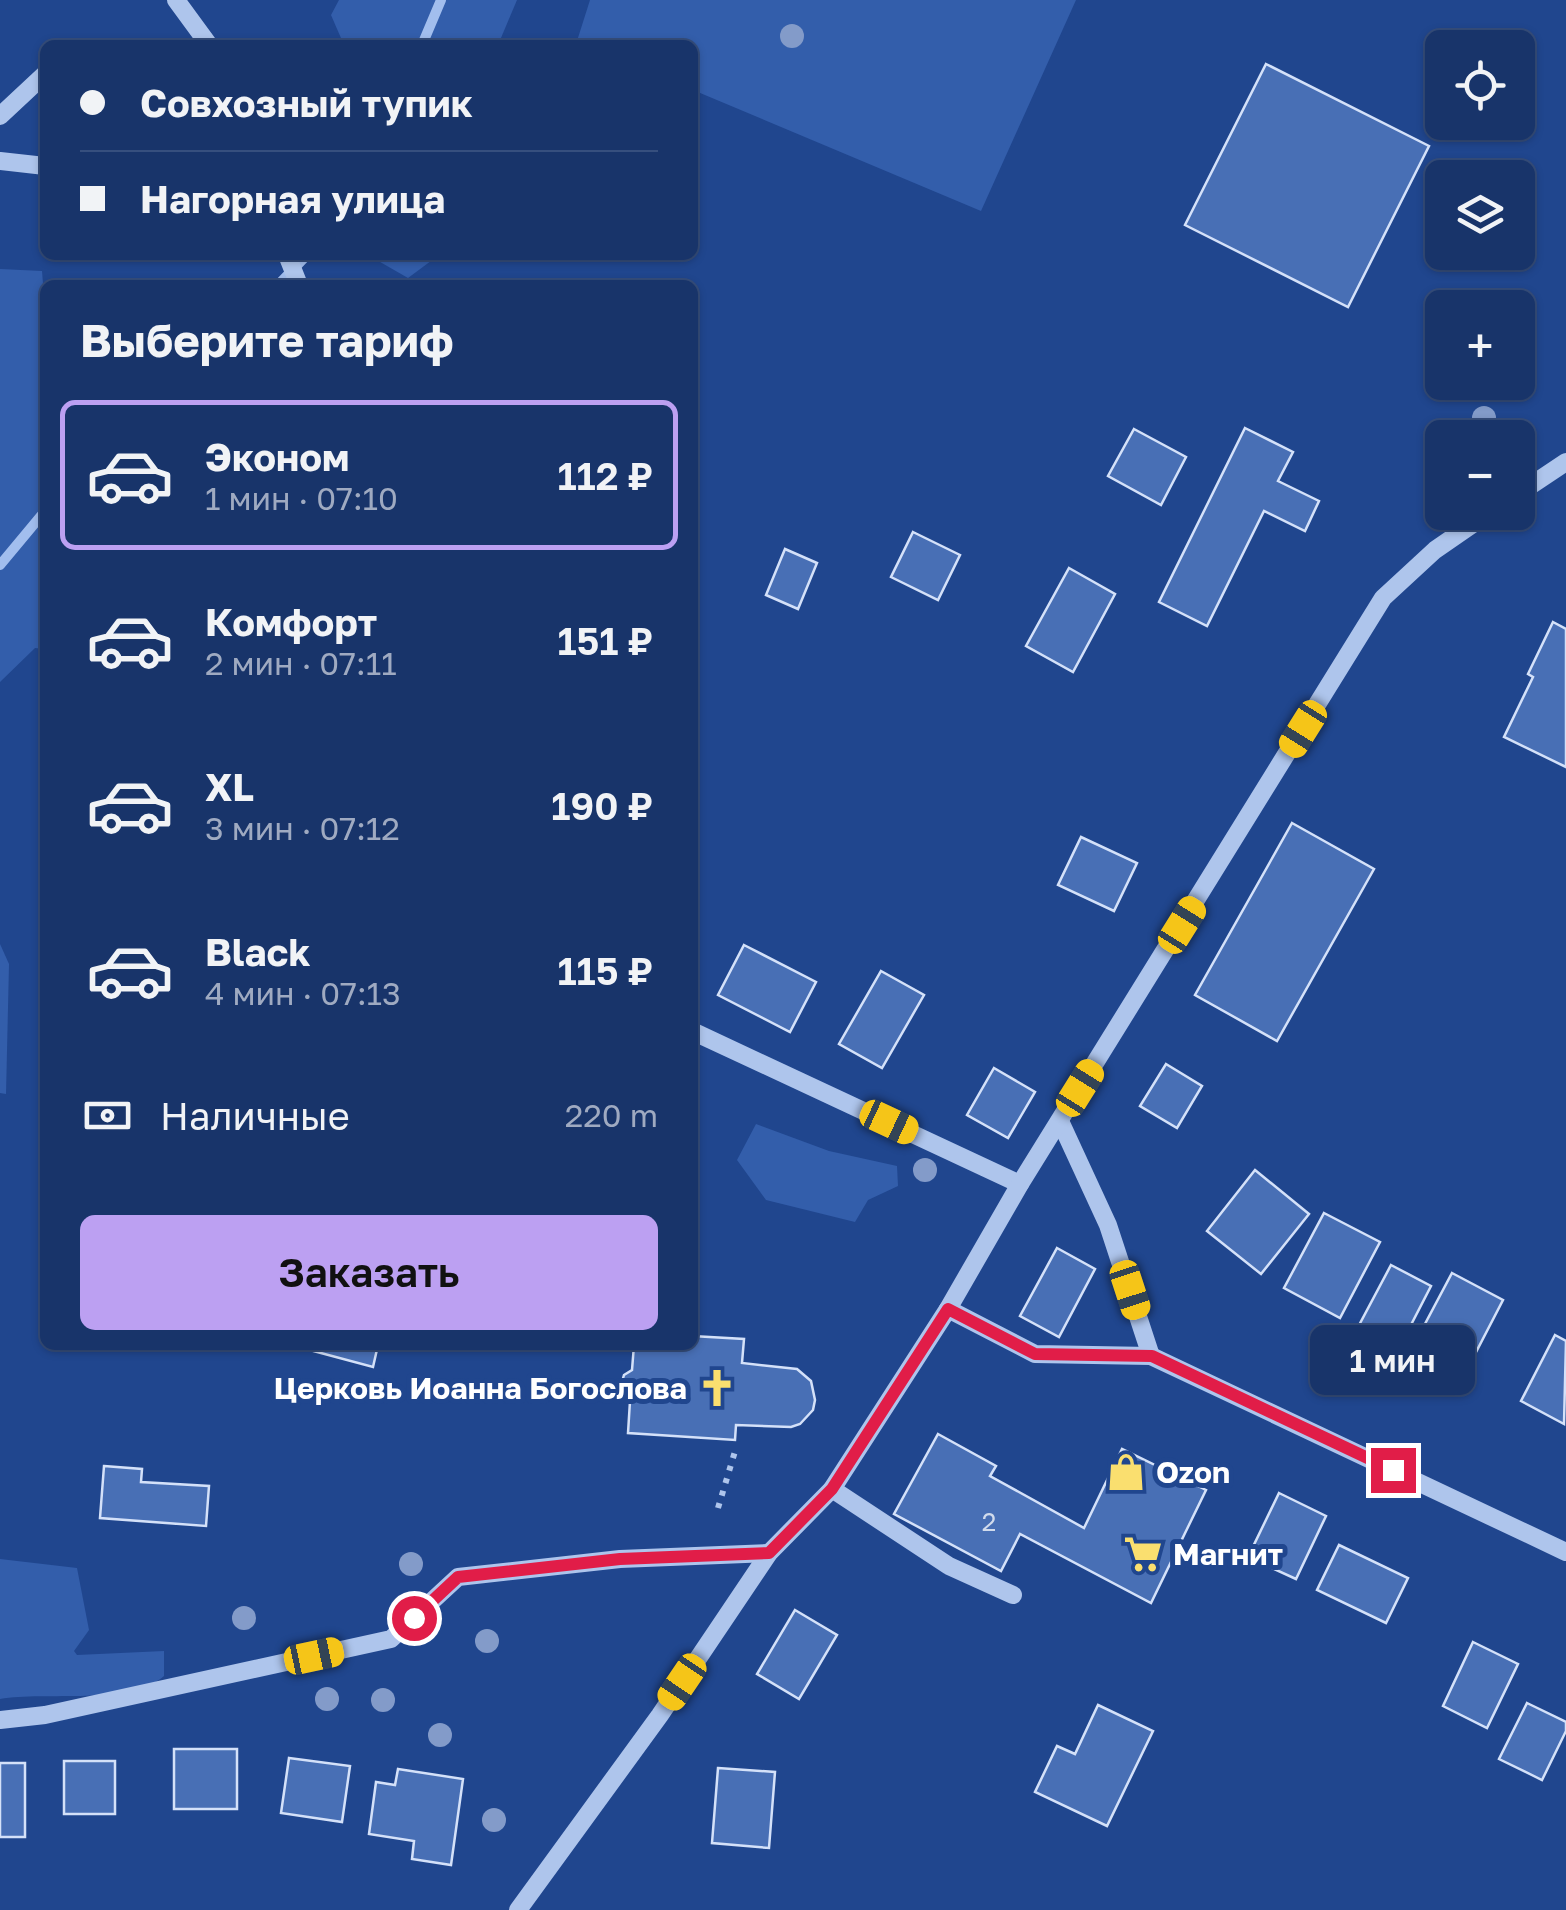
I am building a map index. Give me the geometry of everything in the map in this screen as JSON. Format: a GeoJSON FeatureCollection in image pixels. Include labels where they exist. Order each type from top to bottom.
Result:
{"type":"FeatureCollection","features":[{"type":"Feature","properties":{"kind":"street"},"geometry":{"type":"LineString","coordinates":[[176,0],[205,40]]}},
{"type":"Feature","properties":{"kind":"street"},"geometry":{"type":"LineString","coordinates":[[0,116],[40,79]]}},
{"type":"Feature","properties":{"kind":"street"},"geometry":{"type":"LineString","coordinates":[[0,162],[40,166]]}},
{"type":"Feature","properties":{"kind":"street"},"geometry":{"type":"LineString","coordinates":[[1535,483],[1566,462]]}},
{"type":"Feature","properties":{"kind":"street"},"geometry":{"type":"LineString","coordinates":[[518,1910],[660,1715],[769,1553],[832,1489],[948,1309],[1020,1184],[1384,598],[1434,550],[1463,530]]}},
{"type":"Feature","properties":{"kind":"street"},"geometry":{"type":"LineString","coordinates":[[698,1033],[1020,1184]]}},
{"type":"Feature","properties":{"kind":"street"},"geometry":{"type":"LineString","coordinates":[[1060,1121],[1108,1226],[1152,1356]]}},
{"type":"Feature","properties":{"kind":"street"},"geometry":{"type":"LineString","coordinates":[[948,1309],[1035,1354],[1152,1356],[1566,1552]]}},
{"type":"Feature","properties":{"kind":"street"},"geometry":{"type":"LineString","coordinates":[[832,1489],[949,1566],[1013,1595]]}},
{"type":"Feature","properties":{"kind":"street"},"geometry":{"type":"LineString","coordinates":[[0,1720],[45,1715],[391,1639],[458,1577],[620,1559],[769,1553]]}},
{"type":"Feature","properties":{"kind":"path"},"geometry":{"type":"LineString","coordinates":[[718,1508],[736,1448]]}},
{"type":"Feature","properties":{"kind":"shaded area"},"geometry":{"type":"Polygon","coordinates":[[[339,0],[517,0],[500,40],[342,40],[331,15],[339,0]]]}},
{"type":"Feature","properties":{"kind":"shaded area"},"geometry":{"type":"Polygon","coordinates":[[[590,0],[1076,0],[981,211],[698,92],[698,40],[577,40],[590,0]]]}},
{"type":"Feature","properties":{"kind":"shaded area"},"geometry":{"type":"Polygon","coordinates":[[[377,260],[432,260],[408,278],[377,260]]]}},
{"type":"Feature","properties":{"kind":"shaded area"},"geometry":{"type":"Polygon","coordinates":[[[0,269],[42,271],[40,648],[35,648],[0,682],[0,269]]]}},
{"type":"Feature","properties":{"kind":"shaded area"},"geometry":{"type":"Polygon","coordinates":[[[0,944],[9,964],[6,1094],[0,1093],[0,944]]]}},
{"type":"Feature","properties":{"kind":"shaded area"},"geometry":{"type":"Polygon","coordinates":[[[756,1124],[829,1151],[897,1166],[898,1186],[868,1200],[855,1222],[766,1200],[737,1160],[756,1124]]]}},
{"type":"Feature","properties":{"kind":"shaded area"},"geometry":{"type":"Polygon","coordinates":[[[0,1559],[77,1568],[89,1630],[74,1651],[77,1655],[164,1651],[164,1676],[149,1685],[109,1694],[0,1699],[0,1559]]]}},
{"type":"Feature","properties":{"kind":"building"},"geometry":{"type":"Polygon","coordinates":[[[1266,64],[1429,146],[1348,307],[1185,225],[1266,64]]]}},
{"type":"Feature","properties":{"kind":"building"},"geometry":{"type":"Polygon","coordinates":[[[1245,428],[1293,452],[1278,481],[1319,501],[1305,531],[1264,511],[1207,626],[1159,602],[1245,428]]]}},
{"type":"Feature","properties":{"kind":"building"},"geometry":{"type":"Polygon","coordinates":[[[1134,429],[1186,457],[1161,505],[1108,476],[1134,429]]]}},
{"type":"Feature","properties":{"kind":"building"},"geometry":{"type":"Polygon","coordinates":[[[913,532],[960,555],[938,600],[891,577],[913,532]]]}},
{"type":"Feature","properties":{"kind":"building"},"geometry":{"type":"Polygon","coordinates":[[[785,549],[817,563],[798,609],[766,595],[785,549]]]}},
{"type":"Feature","properties":{"kind":"building"},"geometry":{"type":"Polygon","coordinates":[[[1069,568],[1115,594],[1073,672],[1026,646],[1069,568]]]}},
{"type":"Feature","properties":{"kind":"building"},"geometry":{"type":"Polygon","coordinates":[[[1553,622],[1566,629],[1566,767],[1504,737],[1533,677],[1528,674],[1553,622]]]}},
{"type":"Feature","properties":{"kind":"building"},"geometry":{"type":"Polygon","coordinates":[[[1292,823],[1374,869],[1277,1041],[1195,995],[1292,823]]]}},
{"type":"Feature","properties":{"kind":"building"},"geometry":{"type":"Polygon","coordinates":[[[1081,837],[1137,863],[1114,911],[1058,885],[1081,837]]]}},
{"type":"Feature","properties":{"kind":"building"},"geometry":{"type":"Polygon","coordinates":[[[744,945],[816,982],[790,1032],[718,995],[744,945]]]}},
{"type":"Feature","properties":{"kind":"building"},"geometry":{"type":"Polygon","coordinates":[[[881,971],[924,995],[882,1068],[839,1044],[881,971]]]}},
{"type":"Feature","properties":{"kind":"building"},"geometry":{"type":"Polygon","coordinates":[[[1166,1064],[1202,1086],[1177,1128],[1140,1106],[1166,1064]]]}},
{"type":"Feature","properties":{"kind":"building"},"geometry":{"type":"Polygon","coordinates":[[[994,1068],[1035,1092],[1008,1138],[967,1115],[994,1068]]]}},
{"type":"Feature","properties":{"kind":"building"},"geometry":{"type":"Polygon","coordinates":[[[1255,1170],[1309,1214],[1261,1274],[1207,1231],[1255,1170]]]}},
{"type":"Feature","properties":{"kind":"building"},"geometry":{"type":"Polygon","coordinates":[[[1324,1213],[1380,1242],[1340,1318],[1284,1288],[1324,1213]]]}},
{"type":"Feature","properties":{"kind":"building"},"geometry":{"type":"Polygon","coordinates":[[[1057,1248],[1095,1269],[1059,1337],[1020,1316],[1057,1248]]]}},
{"type":"Feature","properties":{"kind":"building"},"geometry":{"type":"Polygon","coordinates":[[[1391,1265],[1431,1286],[1398,1350],[1357,1329],[1391,1265]]]}},
{"type":"Feature","properties":{"kind":"building"},"geometry":{"type":"Polygon","coordinates":[[[1452,1273],[1503,1300],[1460,1383],[1408,1356],[1452,1273]]]}},
{"type":"Feature","properties":{"kind":"building"},"geometry":{"type":"Polygon","coordinates":[[[1555,1335],[1566,1341],[1564,1424],[1521,1401],[1555,1335]]]}},
{"type":"Feature","properties":{"kind":"building","name":"Церковь Иоанна Богослова"},"geometry":{"type":"Polygon","coordinates":[[[698,1336],[744,1339],[742,1363],[797,1369],[811,1381],[815,1400],[813,1410],[800,1424],[736,1425],[735,1440],[628,1433],[630,1401],[622,1395],[621,1385],[624,1375],[632,1370],[634,1350],[698,1350],[698,1336]]]}},
{"type":"Feature","properties":{"kind":"building"},"geometry":{"type":"Polygon","coordinates":[[[310,1350],[377,1350],[373,1367],[310,1350]]]}},
{"type":"Feature","properties":{"kind":"building"},"geometry":{"type":"Polygon","coordinates":[[[938,1434],[996,1466],[990,1476],[1084,1528],[1122,1449],[1206,1490],[1151,1603],[1020,1534],[1001,1571],[894,1514],[938,1434]]]}},
{"type":"Feature","properties":{"kind":"building"},"geometry":{"type":"Polygon","coordinates":[[[104,1466],[142,1469],[141,1482],[209,1486],[206,1526],[100,1518],[104,1466]]]}},
{"type":"Feature","properties":{"kind":"building"},"geometry":{"type":"Polygon","coordinates":[[[1279,1493],[1326,1516],[1296,1579],[1248,1557],[1279,1493]]]}},
{"type":"Feature","properties":{"kind":"building"},"geometry":{"type":"Polygon","coordinates":[[[1339,1545],[1408,1578],[1386,1623],[1317,1590],[1339,1545]]]}},
{"type":"Feature","properties":{"kind":"building"},"geometry":{"type":"Polygon","coordinates":[[[795,1610],[837,1635],[799,1699],[757,1674],[795,1610]]]}},
{"type":"Feature","properties":{"kind":"building"},"geometry":{"type":"Polygon","coordinates":[[[1473,1642],[1518,1664],[1487,1728],[1443,1706],[1473,1642]]]}},
{"type":"Feature","properties":{"kind":"building"},"geometry":{"type":"Polygon","coordinates":[[[1527,1703],[1566,1722],[1566,1731],[1542,1780],[1499,1759],[1527,1703]]]}},
{"type":"Feature","properties":{"kind":"building"},"geometry":{"type":"Polygon","coordinates":[[[1098,1705],[1153,1731],[1107,1826],[1035,1792],[1057,1746],[1075,1754],[1098,1705]]]}},
{"type":"Feature","properties":{"kind":"building"},"geometry":{"type":"Polygon","coordinates":[[[174,1749],[237,1749],[237,1809],[174,1809],[174,1749]]]}},
{"type":"Feature","properties":{"kind":"building"},"geometry":{"type":"Polygon","coordinates":[[[289,1758],[350,1766],[342,1822],[281,1813],[289,1758]]]}},
{"type":"Feature","properties":{"kind":"building"},"geometry":{"type":"Polygon","coordinates":[[[64,1761],[115,1761],[115,1814],[64,1814],[64,1761]]]}},
{"type":"Feature","properties":{"kind":"building"},"geometry":{"type":"Polygon","coordinates":[[[0,1763],[25,1763],[25,1837],[0,1837],[0,1763]]]}},
{"type":"Feature","properties":{"kind":"building"},"geometry":{"type":"Polygon","coordinates":[[[718,1768],[775,1772],[769,1848],[712,1843],[718,1768]]]}},
{"type":"Feature","properties":{"kind":"building"},"geometry":{"type":"Polygon","coordinates":[[[398,1769],[463,1779],[451,1865],[412,1859],[414,1841],[369,1834],[376,1782],[395,1785],[398,1769]]]}},
{"type":"Feature","properties":{"kind":"waterway"},"geometry":{"type":"LineString","coordinates":[[424,40],[441,0]]}},
{"type":"Feature","properties":{"kind":"waterway"},"geometry":{"type":"LineString","coordinates":[[283,280],[302,260]]}},
{"type":"Feature","properties":{"kind":"waterway"},"geometry":{"type":"LineString","coordinates":[[0,565],[40,517]]}},
{"type":"Feature","properties":{"kind":"place","name":"Церковь Иоанна Богослова"},"geometry":{"type":"Point","coordinates":[717,1388]}},
{"type":"Feature","properties":{"kind":"place","name":"Ozon"},"geometry":{"type":"Point","coordinates":[1126,1472]}},
{"type":"Feature","properties":{"kind":"place","name":"Магнит"},"geometry":{"type":"Point","coordinates":[1143,1554]}},
{"type":"Feature","properties":{"kind":"route"},"geometry":{"type":"LineString","coordinates":[[414,1618],[458,1577],[620,1559],[769,1553],[832,1489],[948,1309],[1035,1354],[1152,1356],[1393,1470]]}}]}
